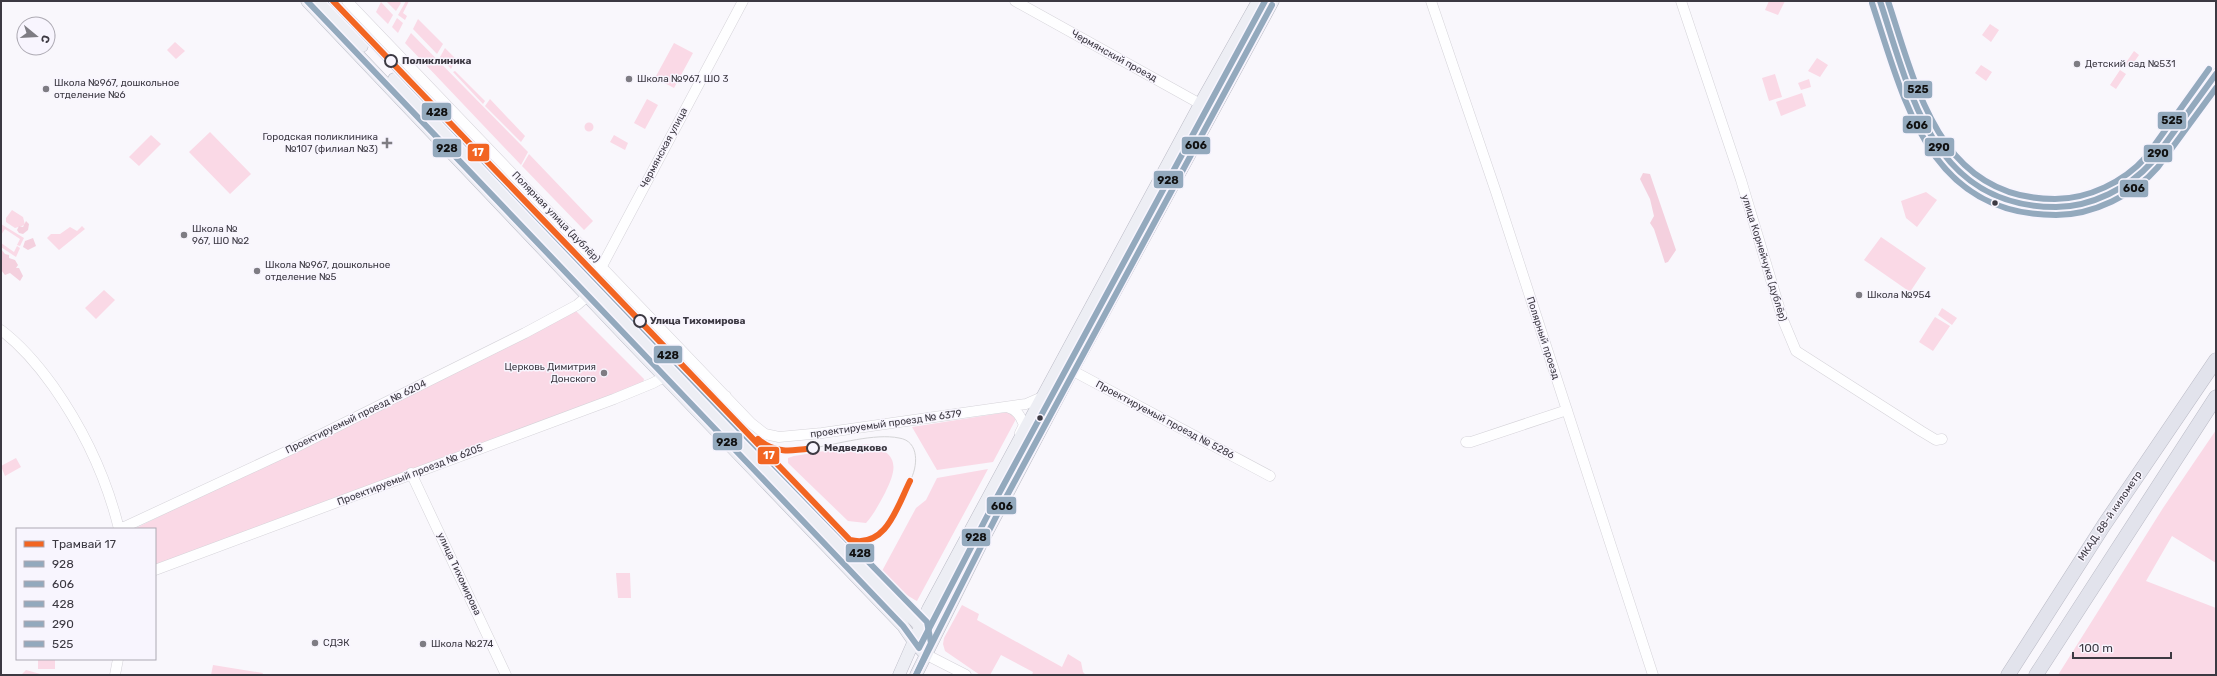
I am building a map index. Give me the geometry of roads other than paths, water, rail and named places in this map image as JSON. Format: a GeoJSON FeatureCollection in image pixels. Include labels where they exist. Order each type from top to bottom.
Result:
{"type":"FeatureCollection","features":[{"type":"Feature","properties":{"kind":"highway","name":"МКАД, 88-й километр"},"geometry":{"type":"LineString","coordinates":[[2008,675],[2104,525],[2216,360]]}},
{"type":"Feature","properties":{"kind":"highway"},"geometry":{"type":"LineString","coordinates":[[2036,675],[2216,397]]}},
{"type":"Feature","properties":{"kind":"main road"},"geometry":{"type":"LineString","coordinates":[[308,1],[588,290],[711,411],[921,627],[926,654]]}},
{"type":"Feature","properties":{"kind":"main road"},"geometry":{"type":"LineString","coordinates":[[320,1],[588,290],[664,376],[903,626],[914,642],[926,654]]}},
{"type":"Feature","properties":{"kind":"main road"},"geometry":{"type":"LineString","coordinates":[[899,675],[928,609],[1200,104],[1258,1]]}},
{"type":"Feature","properties":{"kind":"main road"},"geometry":{"type":"LineString","coordinates":[[916,675],[1072,371],[1273,1]]}},
{"type":"Feature","properties":{"kind":"main road"},"geometry":{"type":"LineString","coordinates":[[1221,66],[1220,72],[1222,75],[1234,71]]}},
{"type":"Feature","properties":{"kind":"street","name":"Полярная улица (дублёр)"},"geometry":{"type":"LineString","coordinates":[[347,1],[764,434]]}},
{"type":"Feature","properties":{"kind":"street","name":"Чермянская улица"},"geometry":{"type":"LineString","coordinates":[[588,290],[743,1]]}},
{"type":"Feature","properties":{"kind":"street","name":"Чермянский проезд"},"geometry":{"type":"LineString","coordinates":[[1015,1],[1212,111]]}},
{"type":"Feature","properties":{"kind":"street","name":"Полярный проезд"},"geometry":{"type":"LineString","coordinates":[[1431,1],[1567,410],[1653,675]]}},
{"type":"Feature","properties":{"kind":"street","name":"улица Корнейчука (дублёр)"},"geometry":{"type":"LineString","coordinates":[[1681,1],[1741,180],[1784,320],[1796,351],[1921,431],[1936,440],[1942,440]]}},
{"type":"Feature","properties":{"kind":"street"},"geometry":{"type":"LineString","coordinates":[[1880,1],[1922,118],[1939,149],[1961,175],[2002,199],[2024,207],[2048,208],[2085,203],[2100,199],[2126,184],[2144,170],[2164,146],[2216,74]]}},
{"type":"Feature","properties":{"kind":"street","name":"Проектируемый проезд № 6204"},"geometry":{"type":"LineString","coordinates":[[121,528],[292,449],[525,333],[577,305],[588,290]]}},
{"type":"Feature","properties":{"kind":"street"},"geometry":{"type":"LineString","coordinates":[[1,330],[28,354],[69,408],[87,439],[102,471],[119,528]]}},
{"type":"Feature","properties":{"kind":"street","name":"Проектируемый проезд № 5286"},"geometry":{"type":"LineString","coordinates":[[1060,364],[1270,476]]}},
{"type":"Feature","properties":{"kind":"street","name":"Проектируемый проезд № 6205"},"geometry":{"type":"LineString","coordinates":[[156,570],[411,473],[614,399],[653,383],[664,376]]}},
{"type":"Feature","properties":{"kind":"street"},"geometry":{"type":"LineString","coordinates":[[711,411],[726,396]]}},
{"type":"Feature","properties":{"kind":"street","name":"проектируемый проезд № 6379"},"geometry":{"type":"LineString","coordinates":[[764,434],[779,437],[822,433],[1026,404],[1042,397]]}},
{"type":"Feature","properties":{"kind":"street"},"geometry":{"type":"LineString","coordinates":[[1007,406],[1016,410],[1024,425],[1017,443]]}},
{"type":"Feature","properties":{"kind":"street"},"geometry":{"type":"LineString","coordinates":[[1466,442],[1472,442],[1567,410]]}},
{"type":"Feature","properties":{"kind":"street","name":"улица Тихомирова"},"geometry":{"type":"LineString","coordinates":[[411,473],[506,675]]}},
{"type":"Feature","properties":{"kind":"street"},"geometry":{"type":"LineString","coordinates":[[926,654],[966,675]]}},
{"type":"Feature","properties":{"kind":"street"},"geometry":{"type":"LineString","coordinates":[[116,675],[118,660]]}},
{"type":"Feature","properties":{"kind":"tram line","name":"17"},"geometry":{"type":"LineString","coordinates":[[333,1],[850,540],[862,541],[873,538],[881,532],[889,524],[910,481]]}},
{"type":"Feature","properties":{"kind":"tram line"},"geometry":{"type":"LineString","coordinates":[[813,448],[879,437],[899,438],[906,440],[914,449],[916,462],[910,481]]}},
{"type":"Feature","properties":{"kind":"tram line","name":"17"},"geometry":{"type":"LineString","coordinates":[[758,439],[764,444],[777,449],[798,450],[813,448]]}},
{"type":"Feature","properties":{"kind":"place","name":"Поликлиника"},"geometry":{"type":"Point","coordinates":[391,61]}},
{"type":"Feature","properties":{"kind":"place","name":"Детский сад №531"},"geometry":{"type":"Point","coordinates":[2077,64]}},
{"type":"Feature","properties":{"kind":"place","name":"Школа №967, ШО 3"},"geometry":{"type":"Point","coordinates":[629,79]}},
{"type":"Feature","properties":{"kind":"place","name":"Школа №967, дошкольное отделение №6"},"geometry":{"type":"Point","coordinates":[46,89]}},
{"type":"Feature","properties":{"kind":"place","name":"Городская поликлиника №107 (филиал №3)"},"geometry":{"type":"Point","coordinates":[387,143]}},
{"type":"Feature","properties":{"kind":"place","name":"Школа № 967, ШО №2"},"geometry":{"type":"Point","coordinates":[184,235]}},
{"type":"Feature","properties":{"kind":"place","name":"Школа №967, дошкольное отделение №5"},"geometry":{"type":"Point","coordinates":[257,271]}},
{"type":"Feature","properties":{"kind":"place","name":"Школа №954"},"geometry":{"type":"Point","coordinates":[1859,295]}},
{"type":"Feature","properties":{"kind":"place","name":"Улица Тихомирова"},"geometry":{"type":"Point","coordinates":[640,321]}},
{"type":"Feature","properties":{"kind":"place","name":"Церковь Димитрия Донского"},"geometry":{"type":"Point","coordinates":[604,373]}},
{"type":"Feature","properties":{"kind":"place","name":"Медведково"},"geometry":{"type":"Point","coordinates":[813,448]}},
{"type":"Feature","properties":{"kind":"place","name":"СДЭК"},"geometry":{"type":"Point","coordinates":[315,643]}},
{"type":"Feature","properties":{"kind":"place","name":"Школа №274"},"geometry":{"type":"Point","coordinates":[423,644]}}]}
